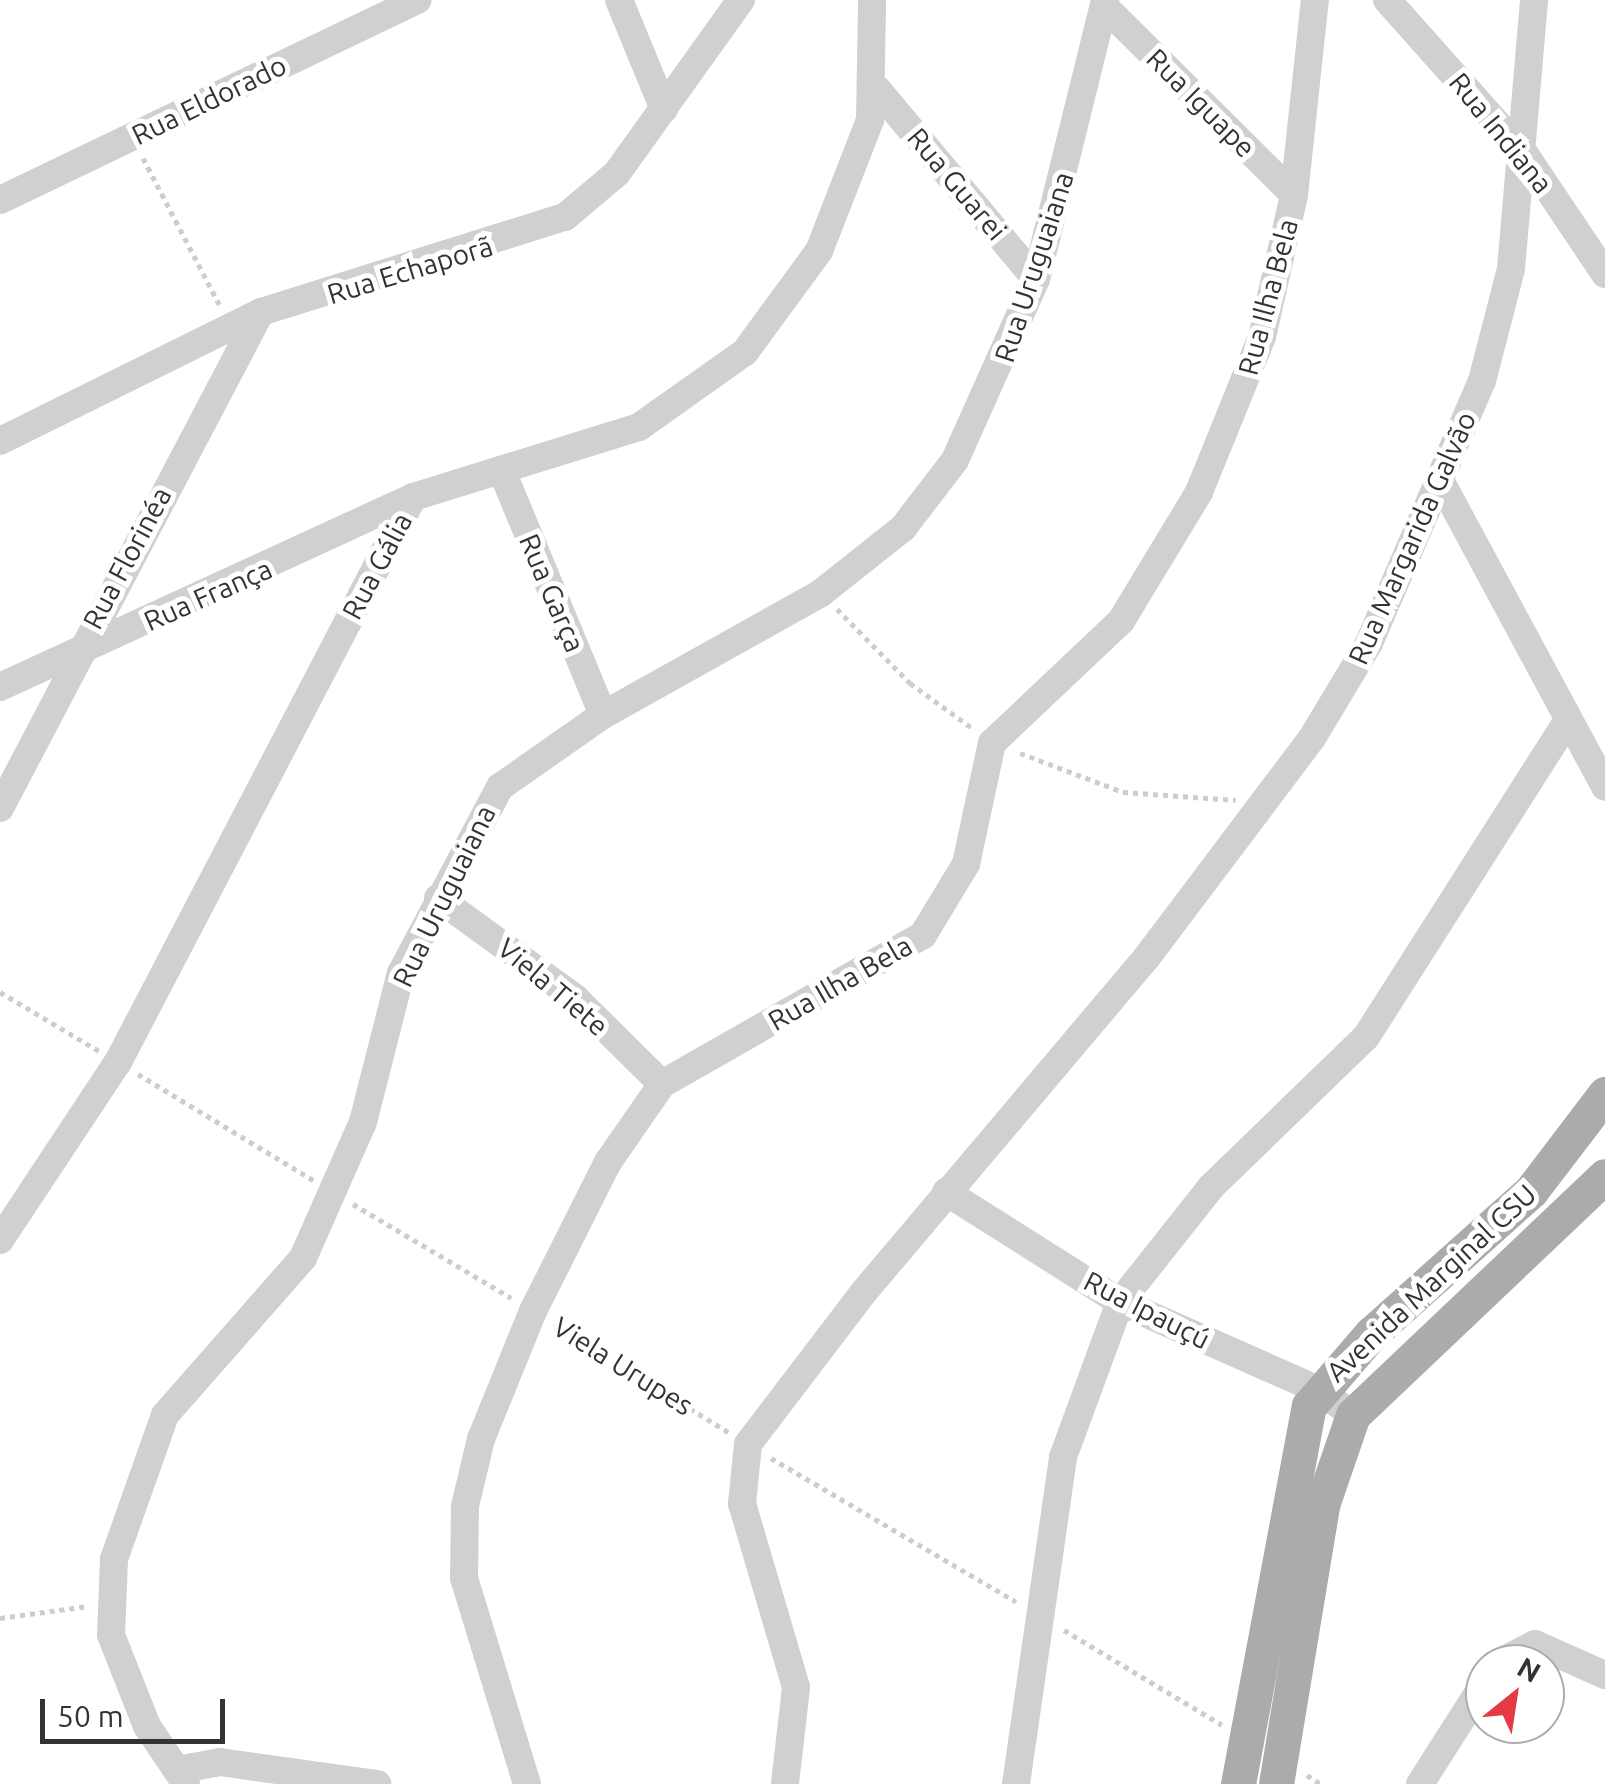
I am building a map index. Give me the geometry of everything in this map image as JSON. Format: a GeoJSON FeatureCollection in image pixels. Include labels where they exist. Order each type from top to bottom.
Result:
{"type":"FeatureCollection","features":[{"type":"Feature","properties":{"kind":"main road","name":"Avenida Marginal CSU"},"geometry":{"type":"LineString","coordinates":[[1238,1784],[1296,1455],[1319,1390],[1531,1191],[1605,1094]]}},
{"type":"Feature","properties":{"kind":"main road","name":"Avenida Marginal CSU"},"geometry":{"type":"LineString","coordinates":[[1276,1784],[1318,1521],[1353,1416],[1605,1176]]}},
{"type":"Feature","properties":{"kind":"street","name":"Rua Eldorado"},"geometry":{"type":"LineString","coordinates":[[0,200],[418,0]]}},
{"type":"Feature","properties":{"kind":"street"},"geometry":{"type":"LineString","coordinates":[[619,0],[664,109]]}},
{"type":"Feature","properties":{"kind":"street","name":"Rua Echaporã"},"geometry":{"type":"LineString","coordinates":[[0,441],[230,324],[565,217],[618,173],[741,0]]}},
{"type":"Feature","properties":{"kind":"street","name":"Rua Gália"},"geometry":{"type":"LineString","coordinates":[[0,1240],[118,1062],[413,497],[639,426],[746,352],[818,250],[877,89],[872,0]]}},
{"type":"Feature","properties":{"kind":"street","name":"Rua Ilha Bela"},"geometry":{"type":"LineString","coordinates":[[527,1784],[464,1578],[465,1506],[480,1439],[533,1311],[608,1162],[662,1084],[923,935],[966,864],[992,743],[1121,621],[1199,492],[1254,365],[1294,195],[1315,0]]}},
{"type":"Feature","properties":{"kind":"street","name":"Rua Indiana"},"geometry":{"type":"LineString","coordinates":[[1387,0],[1526,156],[1605,274]]}},
{"type":"Feature","properties":{"kind":"street","name":"Rua Margarida Galvão"},"geometry":{"type":"LineString","coordinates":[[748,1444],[914,1230],[1147,958],[1264,802],[1369,643],[1441,482],[1507,288],[1526,156],[1534,0]]}},
{"type":"Feature","properties":{"kind":"street","name":"Rua Iguape"},"geometry":{"type":"LineString","coordinates":[[1106,5],[1294,195]]}},
{"type":"Feature","properties":{"kind":"street","name":"Rua Uruguaiana"},"geometry":{"type":"LineString","coordinates":[[182,1777],[123,1676],[111,1604],[114,1559],[165,1415],[210,1354],[274,1300],[337,1194],[401,973],[500,787],[603,714],[821,593],[929,499],[1006,361],[1036,280],[1106,5]]}},
{"type":"Feature","properties":{"kind":"street","name":"Rua Guarei"},"geometry":{"type":"LineString","coordinates":[[877,89],[1036,280]]}},
{"type":"Feature","properties":{"kind":"street","name":"Rua Florinéa"},"geometry":{"type":"LineString","coordinates":[[0,808],[76,652],[261,312]]}},
{"type":"Feature","properties":{"kind":"street","name":"Rua Garça"},"geometry":{"type":"LineString","coordinates":[[502,471],[603,714]]}},
{"type":"Feature","properties":{"kind":"street"},"geometry":{"type":"LineString","coordinates":[[1441,482],[1605,787]]}},
{"type":"Feature","properties":{"kind":"street","name":"Rua França"},"geometry":{"type":"LineString","coordinates":[[0,687],[413,497]]}},
{"type":"Feature","properties":{"kind":"street"},"geometry":{"type":"LineString","coordinates":[[1016,1784],[1063,1457],[1120,1302],[1211,1187],[1366,1038],[1568,720]]}},
{"type":"Feature","properties":{"kind":"street","name":"Viela Tiete"},"geometry":{"type":"LineString","coordinates":[[438,898],[574,998],[662,1084]]}},
{"type":"Feature","properties":{"kind":"street","name":"Rua Ipauçú"},"geometry":{"type":"LineString","coordinates":[[946,1192],[1120,1302],[1319,1390],[1353,1416]]}},
{"type":"Feature","properties":{"kind":"street"},"geometry":{"type":"LineString","coordinates":[[748,1444],[742,1504],[796,1687],[786,1784]]}},
{"type":"Feature","properties":{"kind":"street"},"geometry":{"type":"LineString","coordinates":[[1565,1654],[1605,1676]]}},
{"type":"Feature","properties":{"kind":"street"},"geometry":{"type":"LineString","coordinates":[[1420,1784],[1465,1713]]}},
{"type":"Feature","properties":{"kind":"street"},"geometry":{"type":"LineString","coordinates":[[182,1777],[220,1762],[376,1784]]}},
{"type":"Feature","properties":{"kind":"path"},"geometry":{"type":"LineString","coordinates":[[132,137],[230,324]]}},
{"type":"Feature","properties":{"kind":"path"},"geometry":{"type":"LineString","coordinates":[[821,593],[910,683],[992,743],[1123,792],[1264,802]]}},
{"type":"Feature","properties":{"kind":"path","name":"Viela Urupes"},"geometry":{"type":"LineString","coordinates":[[0,992],[1246,1740]]}},
{"type":"Feature","properties":{"kind":"path"},"geometry":{"type":"LineString","coordinates":[[0,1618],[111,1604]]}}]}
